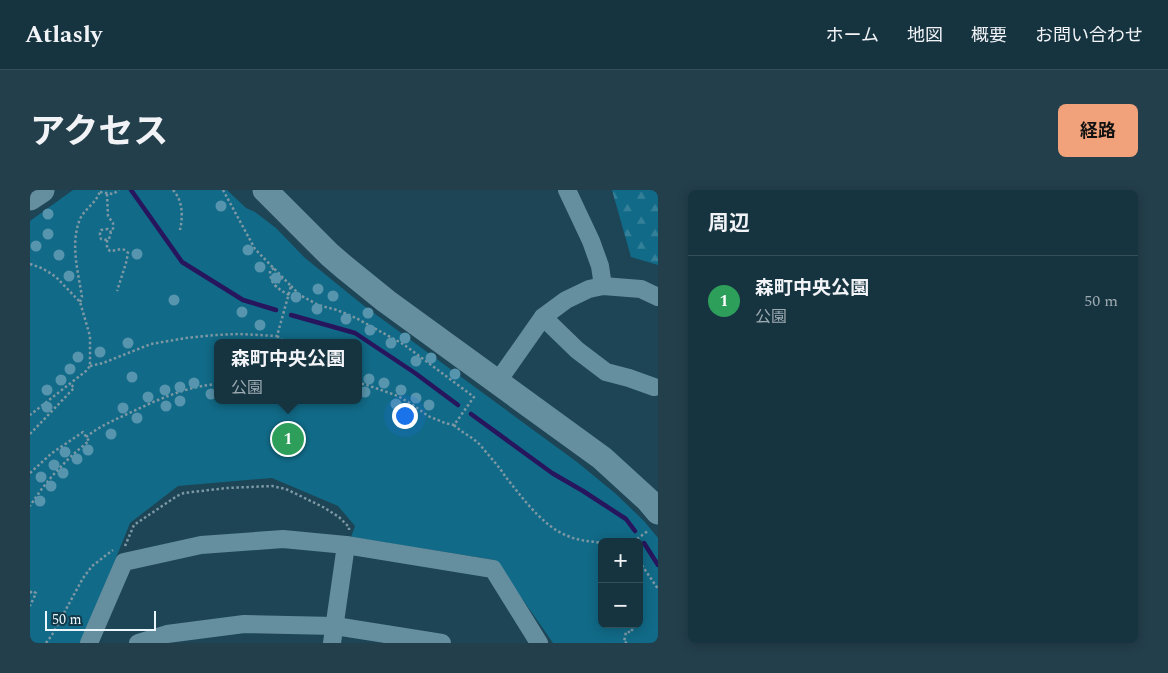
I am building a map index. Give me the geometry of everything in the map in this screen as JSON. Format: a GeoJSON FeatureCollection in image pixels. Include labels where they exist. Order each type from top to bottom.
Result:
{"type":"FeatureCollection","features":[{"type":"Feature","properties":{"kind":"street"},"geometry":{"type":"LineString","coordinates":[[30,198],[42,190]]}},
{"type":"Feature","properties":{"kind":"street"},"geometry":{"type":"LineString","coordinates":[[265,190],[337,261],[386,301],[602,458],[648,500],[654,520]]}},
{"type":"Feature","properties":{"kind":"street"},"geometry":{"type":"LineString","coordinates":[[566,190],[591,241],[600,266],[603,286]]}},
{"type":"Feature","properties":{"kind":"street"},"geometry":{"type":"LineString","coordinates":[[498,382],[543,317],[566,300],[588,289],[603,286],[640,289],[658,296]]}},
{"type":"Feature","properties":{"kind":"street"},"geometry":{"type":"LineString","coordinates":[[543,317],[577,350],[606,372],[657,387]]}},
{"type":"Feature","properties":{"kind":"street"},"geometry":{"type":"LineString","coordinates":[[89,643],[121,551],[283,540],[346,545],[493,569],[539,643]]}},
{"type":"Feature","properties":{"kind":"street"},"geometry":{"type":"LineString","coordinates":[[333,634],[346,545]]}},
{"type":"Feature","properties":{"kind":"street"},"geometry":{"type":"LineString","coordinates":[[138,643],[167,634],[244,624],[442,643]]}},
{"type":"Feature","properties":{"kind":"path"},"geometry":{"type":"LineString","coordinates":[[80,302],[82,297],[74,242],[81,218],[100,191],[113,194],[119,190]]}},
{"type":"Feature","properties":{"kind":"path"},"geometry":{"type":"LineString","coordinates":[[173,190],[181,204],[183,219],[180,230]]}},
{"type":"Feature","properties":{"kind":"path"},"geometry":{"type":"LineString","coordinates":[[223,190],[255,249],[300,295],[318,305],[356,318],[403,344],[474,397],[454,425]]}},
{"type":"Feature","properties":{"kind":"path"},"geometry":{"type":"LineString","coordinates":[[107,194],[108,216],[114,226],[107,240],[107,248],[110,251],[121,249],[128,253],[117,291]]}},
{"type":"Feature","properties":{"kind":"path"},"geometry":{"type":"LineString","coordinates":[[107,240],[101,239],[101,230],[108,228],[111,232]]}},
{"type":"Feature","properties":{"kind":"path"},"geometry":{"type":"LineString","coordinates":[[30,264],[56,277],[80,302],[90,336],[90,366],[71,384],[30,415]]}},
{"type":"Feature","properties":{"kind":"path"},"geometry":{"type":"LineString","coordinates":[[274,268],[270,271],[270,278],[276,287],[289,295]]}},
{"type":"Feature","properties":{"kind":"path"},"geometry":{"type":"LineString","coordinates":[[276,287],[283,278]]}},
{"type":"Feature","properties":{"kind":"path"},"geometry":{"type":"LineString","coordinates":[[277,336],[291,286]]}},
{"type":"Feature","properties":{"kind":"path"},"geometry":{"type":"LineString","coordinates":[[90,366],[104,363],[151,344],[186,338],[239,334],[277,336],[281,339]]}},
{"type":"Feature","properties":{"kind":"path"},"geometry":{"type":"LineString","coordinates":[[30,434],[74,388],[71,384]]}},
{"type":"Feature","properties":{"kind":"path"},"geometry":{"type":"LineString","coordinates":[[362,384],[398,396],[428,416],[454,425],[459,431],[479,444],[516,491],[550,526],[566,536],[598,543]]}},
{"type":"Feature","properties":{"kind":"path"},"geometry":{"type":"LineString","coordinates":[[86,437],[103,426],[156,400],[192,388],[214,385]]}},
{"type":"Feature","properties":{"kind":"path"},"geometry":{"type":"LineString","coordinates":[[30,473],[52,453],[83,432],[88,441],[56,471],[30,506]]}},
{"type":"Feature","properties":{"kind":"path"},"geometry":{"type":"LineString","coordinates":[[121,551],[134,525],[184,493],[227,488],[272,486],[286,489],[339,517],[349,527],[346,545]]}},
{"type":"Feature","properties":{"kind":"path"},"geometry":{"type":"LineString","coordinates":[[637,538],[654,520]]}},
{"type":"Feature","properties":{"kind":"path"},"geometry":{"type":"LineString","coordinates":[[121,551],[123,555],[125,543]]}},
{"type":"Feature","properties":{"kind":"path"},"geometry":{"type":"LineString","coordinates":[[46,643],[83,578],[92,566],[108,553],[121,551]]}},
{"type":"Feature","properties":{"kind":"path"},"geometry":{"type":"LineString","coordinates":[[643,567],[658,589]]}},
{"type":"Feature","properties":{"kind":"path"},"geometry":{"type":"LineString","coordinates":[[30,593],[32,590],[36,593],[30,606]]}},
{"type":"Feature","properties":{"kind":"path"},"geometry":{"type":"LineString","coordinates":[[627,643],[624,642],[626,632],[632,632],[632,628]]}},
{"type":"Feature","properties":{"kind":"green space"},"geometry":{"type":"Polygon","coordinates":[[[73,190],[227,190],[246,208],[255,212],[276,228],[305,258],[363,305],[577,462],[616,494],[644,521],[658,538],[658,643],[553,643],[495,560],[351,537],[355,526],[338,506],[272,478],[178,486],[130,523],[82,643],[30,643],[30,221],[73,190]]]}},
{"type":"Feature","properties":{"kind":"green space"},"geometry":{"type":"Polygon","coordinates":[[[612,190],[658,190],[658,265],[631,257],[612,190]]]}},
{"type":"Feature","properties":{"kind":"waterway"},"geometry":{"type":"LineString","coordinates":[[131,190],[182,262],[243,300],[276,310]]}},
{"type":"Feature","properties":{"kind":"waterway"},"geometry":{"type":"LineString","coordinates":[[291,315],[355,333],[415,373],[458,405]]}},
{"type":"Feature","properties":{"kind":"waterway"},"geometry":{"type":"LineString","coordinates":[[471,414],[552,473],[626,519],[635,531]]}},
{"type":"Feature","properties":{"kind":"waterway"},"geometry":{"type":"LineString","coordinates":[[644,543],[658,565]]}},
{"type":"Feature","properties":{"kind":"place","name":"森町中央公園"},"geometry":{"type":"Point","coordinates":[288,439]}}]}
